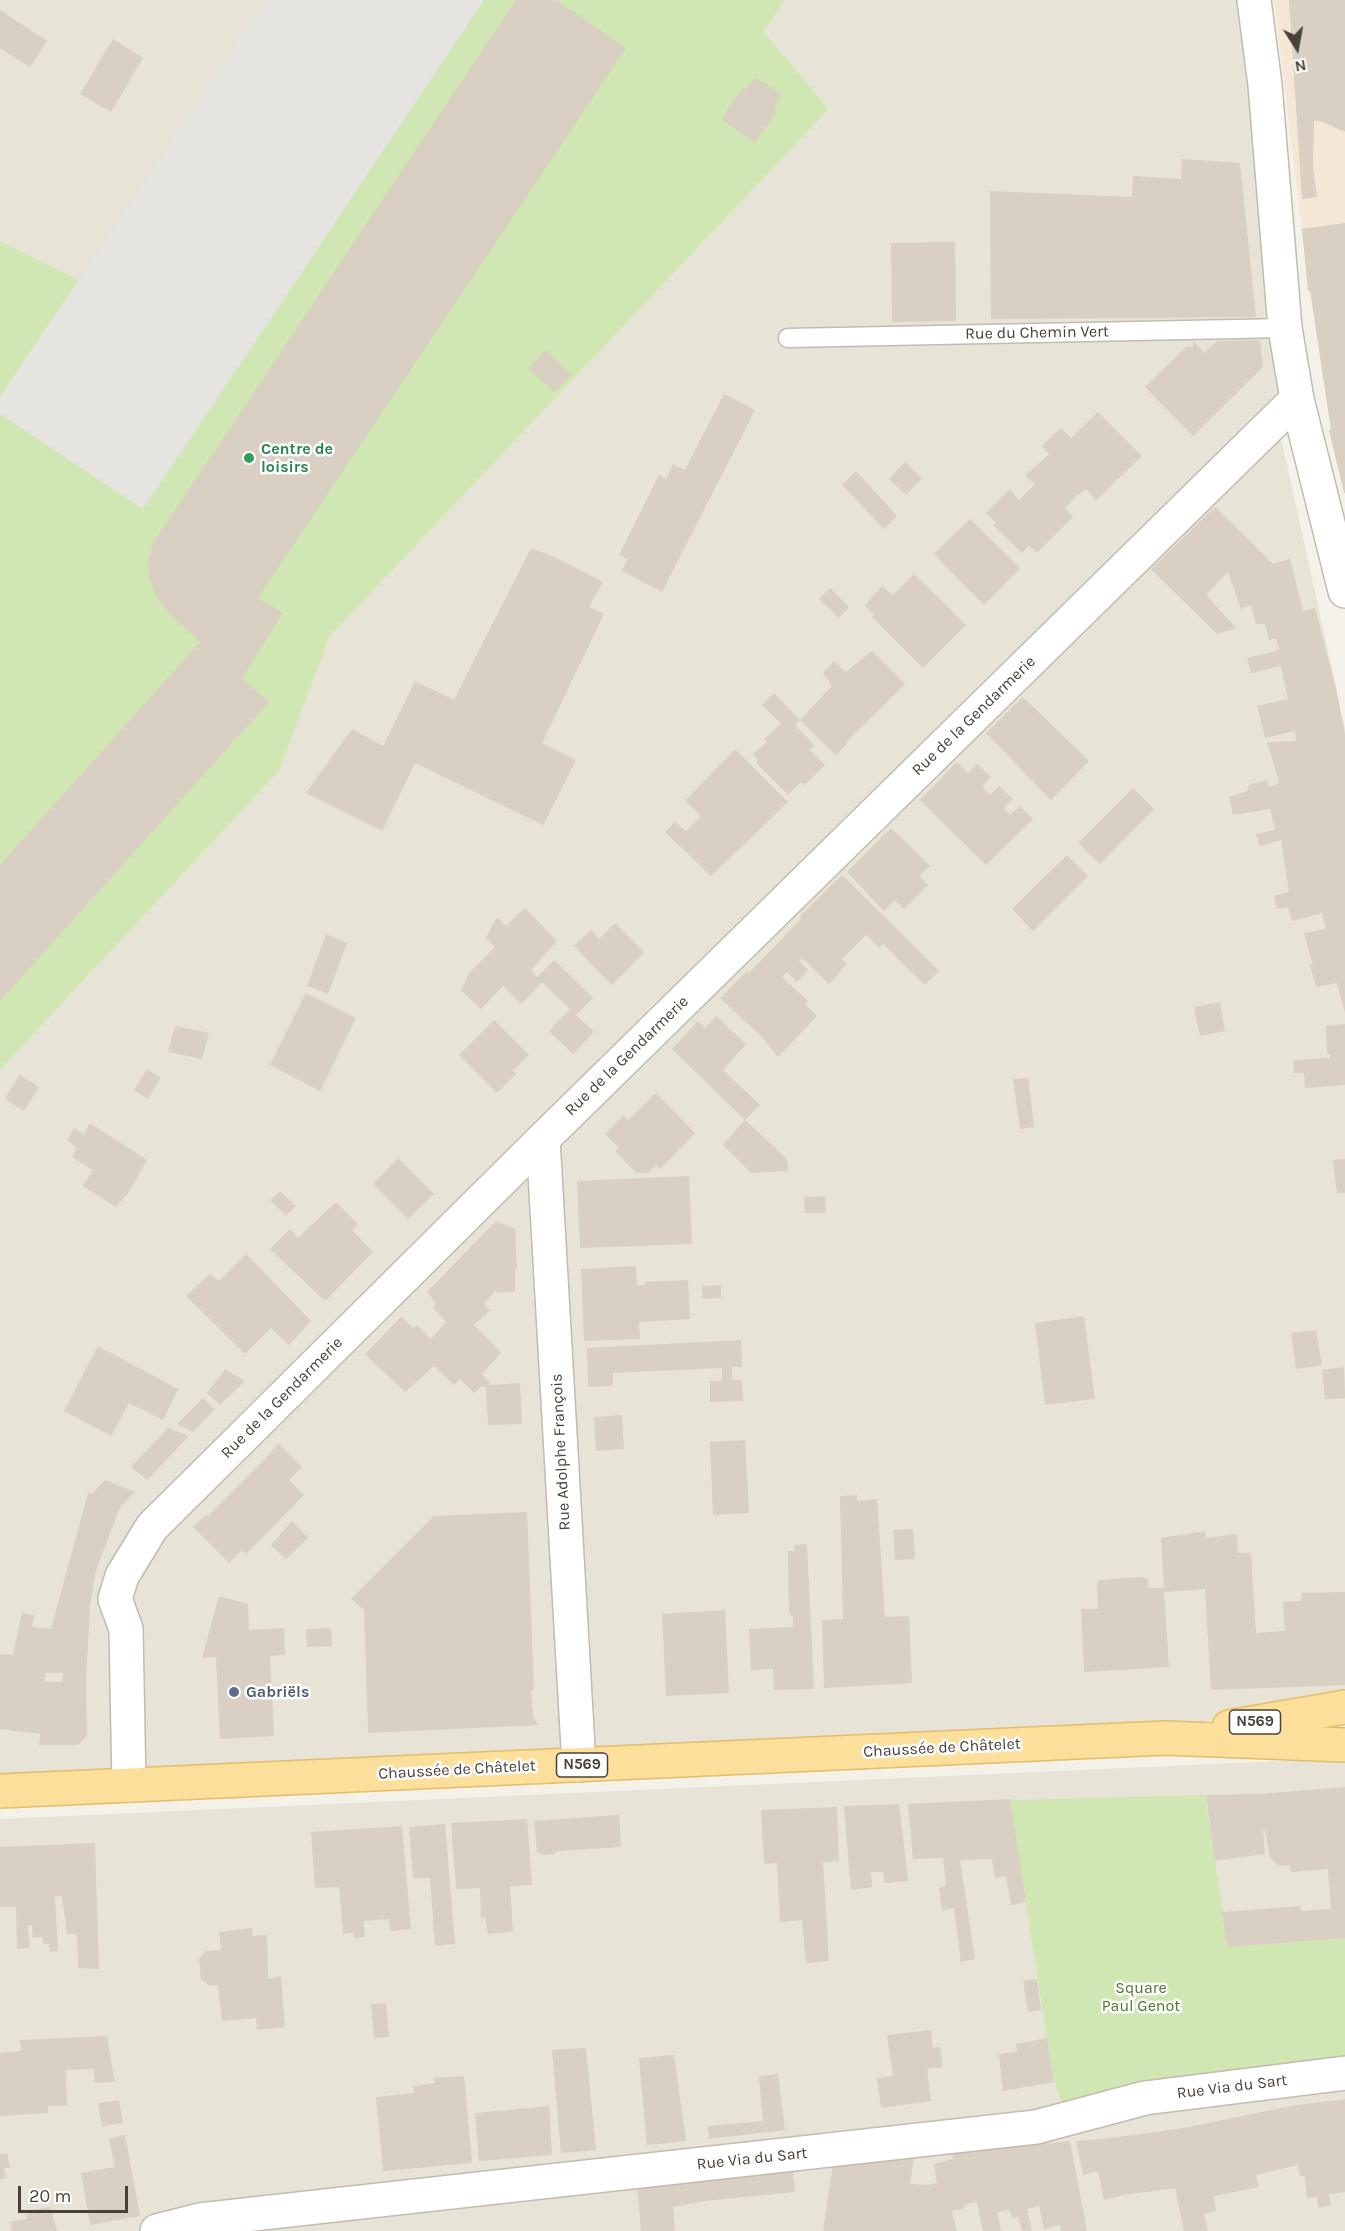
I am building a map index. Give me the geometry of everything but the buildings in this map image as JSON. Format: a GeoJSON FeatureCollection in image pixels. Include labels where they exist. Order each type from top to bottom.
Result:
{"type":"FeatureCollection","features":[{"type":"Feature","properties":{"kind":"main road","name":"Chaussée de Châtelet"},"geometry":{"type":"LineString","coordinates":[[1165,1738],[1345,1707]]}},
{"type":"Feature","properties":{"kind":"main road","name":"Chaussée de Châtelet"},"geometry":{"type":"LineString","coordinates":[[0,1791],[1165,1738],[1345,1744]]}},
{"type":"Feature","properties":{"kind":"street"},"geometry":{"type":"LineString","coordinates":[[1254,0],[1265,85],[1285,328],[1297,399],[1345,591]]}},
{"type":"Feature","properties":{"kind":"street","name":"Rue de la Gendarmerie"},"geometry":{"type":"LineString","coordinates":[[129,1785],[126,1629],[115,1599],[122,1576],[152,1527],[543,1139],[1297,399]]}},
{"type":"Feature","properties":{"kind":"street","name":"Rue Adolphe François"},"geometry":{"type":"LineString","coordinates":[[543,1139],[579,1765]]}},
{"type":"Feature","properties":{"kind":"street","name":"Rue Via du Sart"},"geometry":{"type":"LineString","coordinates":[[157,2231],[200,2220],[1036,2127],[1145,2098],[1345,2073]]}},
{"type":"Feature","properties":{"kind":"lane","name":"Rue du Chemin Vert"},"geometry":{"type":"LineString","coordinates":[[788,338],[1285,328]]}},
{"type":"Feature","properties":{"kind":"shaded area"},"geometry":{"type":"Polygon","coordinates":[[[0,0],[266,0],[78,281],[0,241],[0,0]]]}},
{"type":"Feature","properties":{"kind":"shaded area"},"geometry":{"type":"Polygon","coordinates":[[[266,0],[484,0],[143,509],[0,414],[0,397],[266,0]]]}},
{"type":"Feature","properties":{"kind":"shaded area"},"geometry":{"type":"Polygon","coordinates":[[[782,0],[1253,0],[1297,399],[1277,419],[1345,729],[1345,1699],[1296,1701],[1123,1740],[0,1790],[0,1070],[279,771],[330,636],[829,109],[764,32],[782,0]]]}},
{"type":"Feature","properties":{"kind":"shaded area"},"geometry":{"type":"Polygon","coordinates":[[[1274,0],[1345,0],[1345,488],[1308,281],[1274,0]]]}},
{"type":"Feature","properties":{"kind":"shaded area"},"geometry":{"type":"Polygon","coordinates":[[[1345,1758],[1345,2231],[0,2231],[0,1819],[1345,1758]]]}},
{"type":"Feature","properties":{"kind":"green space","name":"Centre de loisirs"},"geometry":{"type":"Polygon","coordinates":[[[266,0],[784,0],[764,32],[829,109],[330,636],[279,771],[0,1070],[0,241],[78,280],[266,0]]]}},
{"type":"Feature","properties":{"kind":"green space","name":"Square Paul Genot"},"geometry":{"type":"Polygon","coordinates":[[[1205,1795],[1223,1913],[1345,1938],[1345,2074],[1064,2110],[1055,2083],[1047,2038],[1010,1800],[1205,1795]]]}},
{"type":"Feature","properties":{"kind":"place","name":"Centre de loisirs"},"geometry":{"type":"Point","coordinates":[249,458]}},
{"type":"Feature","properties":{"kind":"place","name":"Gabriëls"},"geometry":{"type":"Point","coordinates":[234,1692]}}]}
